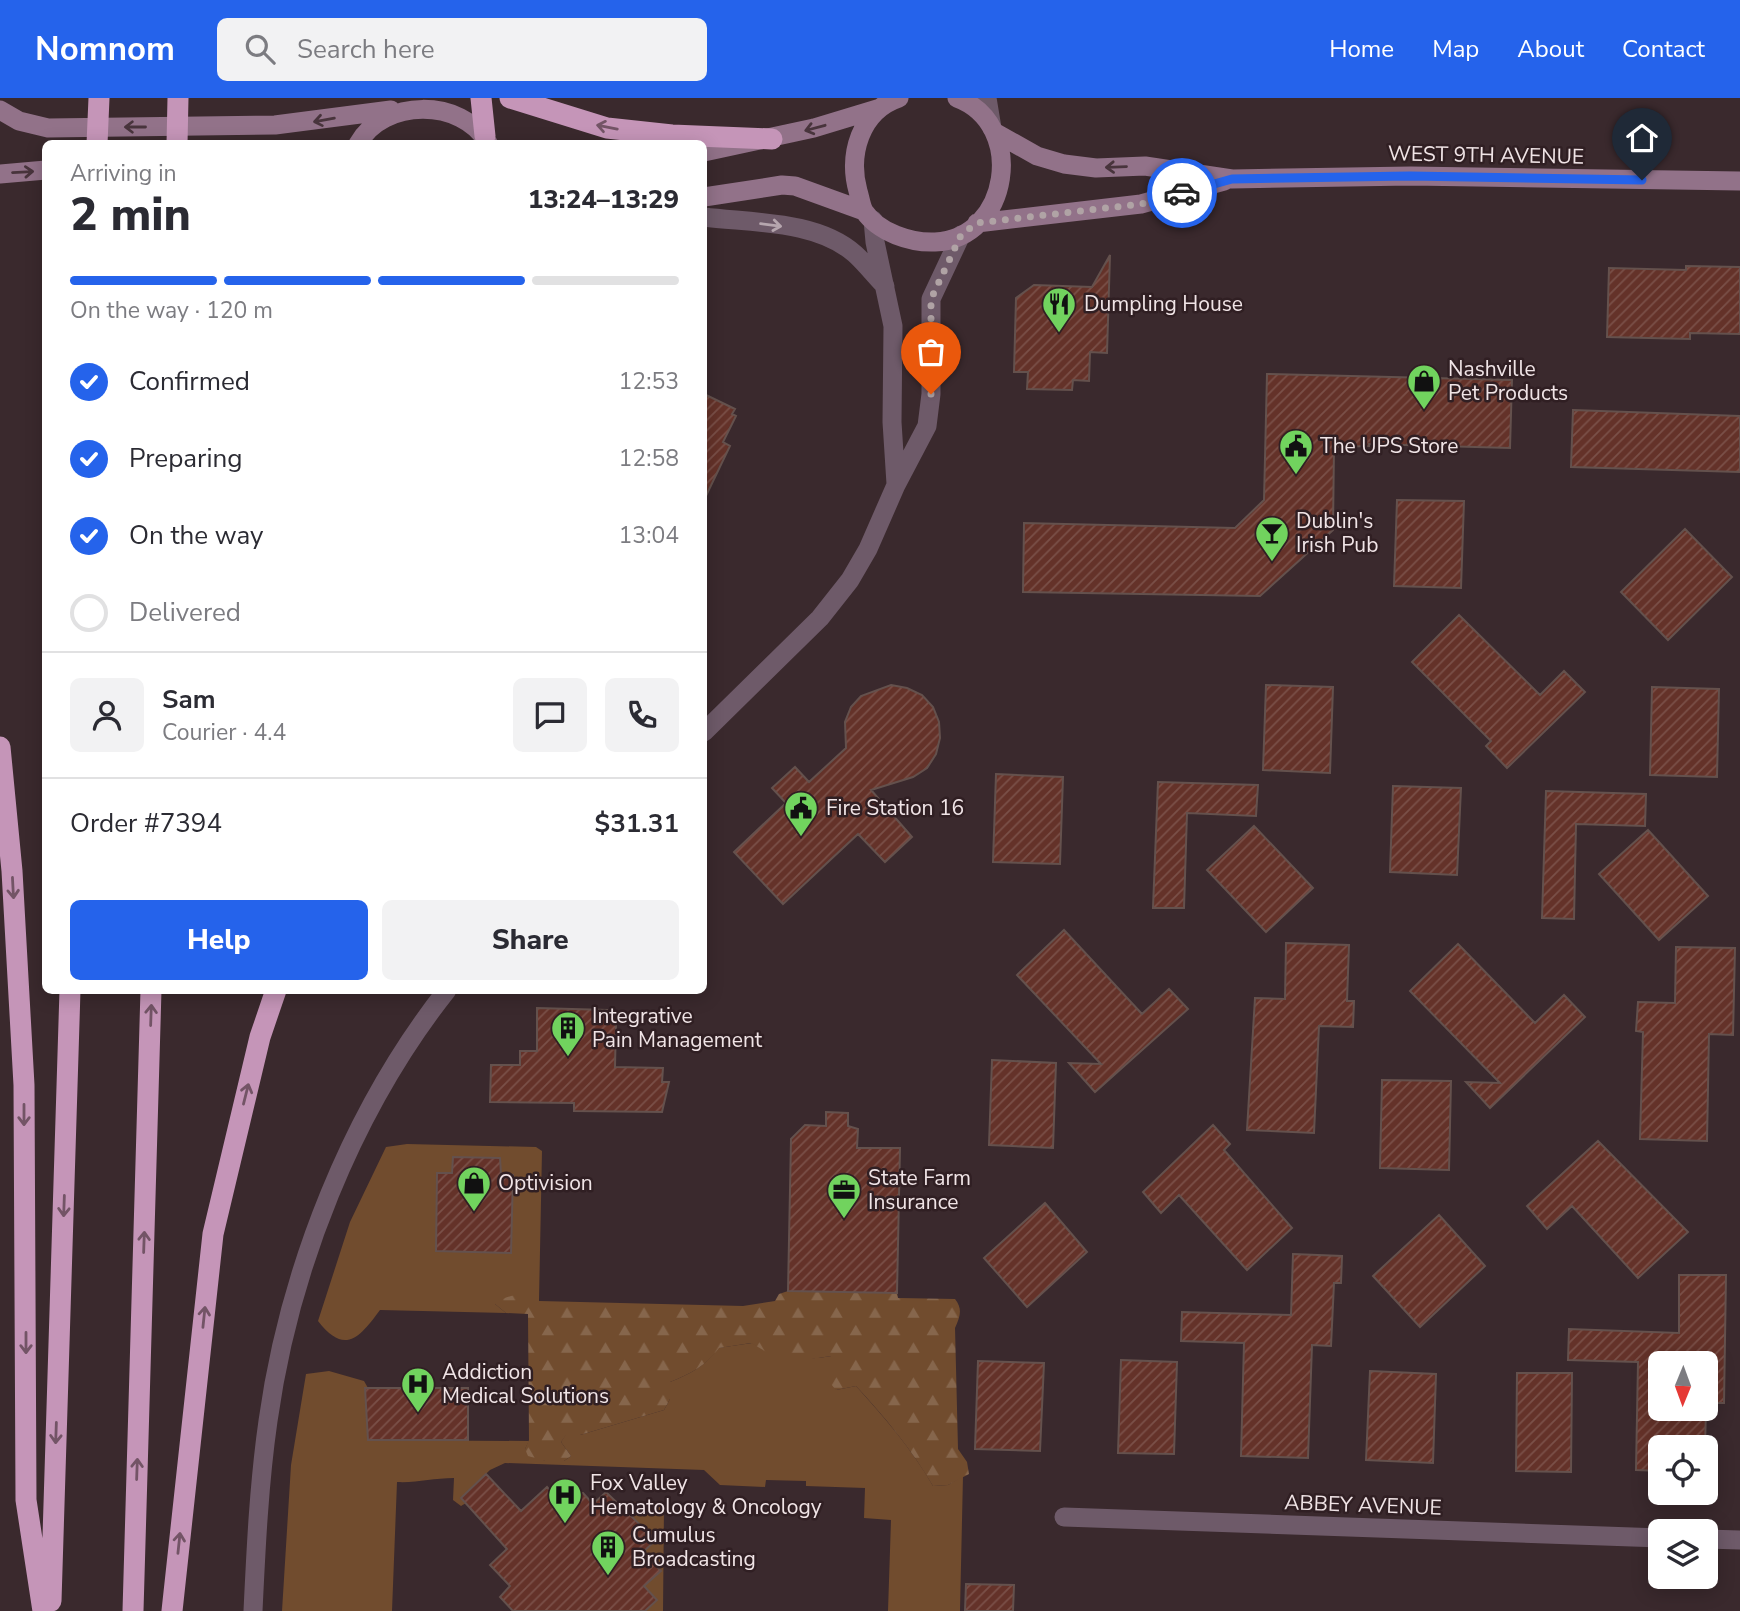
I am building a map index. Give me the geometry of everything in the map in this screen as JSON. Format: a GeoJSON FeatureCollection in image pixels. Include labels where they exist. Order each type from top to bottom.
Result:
{"type":"FeatureCollection","features":[{"type":"Feature","properties":{"kind":"highway"},"geometry":{"type":"LineString","coordinates":[[97,140],[99,98]]}},
{"type":"Feature","properties":{"kind":"highway"},"geometry":{"type":"LineString","coordinates":[[177,140],[178,98]]}},
{"type":"Feature","properties":{"kind":"highway"},"geometry":{"type":"LineString","coordinates":[[481,98],[487,140]]}},
{"type":"Feature","properties":{"kind":"highway"},"geometry":{"type":"LineString","coordinates":[[510,98],[607,128],[671,135],[772,139]]}},
{"type":"Feature","properties":{"kind":"highway"},"geometry":{"type":"LineString","coordinates":[[0,747],[12,871],[24,1085],[26,1500],[43,1611]]}},
{"type":"Feature","properties":{"kind":"highway"},"geometry":{"type":"LineString","coordinates":[[51,1611],[71,994]]}},
{"type":"Feature","properties":{"kind":"highway"},"geometry":{"type":"LineString","coordinates":[[133,1611],[151,994]]}},
{"type":"Feature","properties":{"kind":"highway"},"geometry":{"type":"LineString","coordinates":[[172,1611],[214,1234],[260,1037],[275,994]]}},
{"type":"Feature","properties":{"kind":"main road","name":"WEST 9TH AVENUE"},"geometry":{"type":"LineString","coordinates":[[957,98],[973,107],[994,130],[1037,156],[1064,164],[1096,168],[1145,166],[1232,179],[1410,176],[1740,181]]}},
{"type":"Feature","properties":{"kind":"main road"},"geometry":{"type":"LineString","coordinates":[[707,151],[772,139],[892,101]]}},
{"type":"Feature","properties":{"kind":"main road"},"geometry":{"type":"LineString","coordinates":[[869,215],[855,180],[853,153],[863,128],[892,101]]}},
{"type":"Feature","properties":{"kind":"main road"},"geometry":{"type":"LineString","coordinates":[[0,110],[19,121],[48,128],[228,126],[311,122],[391,110],[417,103],[443,106],[467,117],[487,140]]}},
{"type":"Feature","properties":{"kind":"main road"},"geometry":{"type":"LineString","coordinates":[[361,140],[374,121],[391,110]]}},
{"type":"Feature","properties":{"kind":"main road"},"geometry":{"type":"LineString","coordinates":[[969,229],[997,197],[1001,184],[1002,155],[994,130]]}},
{"type":"Feature","properties":{"kind":"main road"},"geometry":{"type":"LineString","coordinates":[[0,174],[42,170]]}},
{"type":"Feature","properties":{"kind":"main road","name":"WEST 9TH AVENUE"},"geometry":{"type":"LineString","coordinates":[[869,215],[892,234],[915,241],[939,242],[969,229],[1141,204],[1232,179]]}},
{"type":"Feature","properties":{"kind":"main road"},"geometry":{"type":"LineString","coordinates":[[707,197],[782,185],[795,186],[869,215]]}},
{"type":"Feature","properties":{"kind":"street"},"geometry":{"type":"LineString","coordinates":[[987,98],[994,130]]}},
{"type":"Feature","properties":{"kind":"street"},"geometry":{"type":"LineString","coordinates":[[869,215],[887,288],[893,326],[892,422],[896,485]]}},
{"type":"Feature","properties":{"kind":"street"},"geometry":{"type":"LineString","coordinates":[[707,217],[798,228],[816,235],[854,253],[887,288]]}},
{"type":"Feature","properties":{"kind":"street"},"geometry":{"type":"LineString","coordinates":[[707,729],[820,618],[840,594],[868,549],[896,485],[927,426],[931,394],[931,299],[969,229]]}},
{"type":"Feature","properties":{"kind":"street"},"geometry":{"type":"LineString","coordinates":[[253,1611],[268,1422],[295,1293],[314,1233],[374,1104],[407,1042],[444,994]]}},
{"type":"Feature","properties":{"kind":"street","name":"ABBEY AVENUE"},"geometry":{"type":"LineString","coordinates":[[1063,1517],[1648,1538]]}},
{"type":"Feature","properties":{"kind":"street"},"geometry":{"type":"LineString","coordinates":[[1718,1539],[1740,1540]]}},
{"type":"Feature","properties":{"kind":"green space"},"geometry":{"type":"Polygon","coordinates":[[[407,1144],[536,1147],[542,1151],[539,1301],[495,1304],[506,1313],[380,1310],[366,1328],[352,1339],[336,1338],[328,1332],[318,1321],[350,1222],[386,1147],[407,1144]],[[453,1157],[452,1173],[438,1173],[436,1251],[511,1253],[513,1176],[500,1176],[500,1158],[453,1157]]]}},
{"type":"Feature","properties":{"kind":"green space"},"geometry":{"type":"Polygon","coordinates":[[[788,1291],[897,1293],[898,1298],[955,1299],[960,1310],[955,1328],[958,1449],[967,1462],[969,1474],[948,1485],[933,1486],[897,1434],[856,1386],[836,1390],[825,1377],[831,1356],[799,1361],[775,1357],[751,1343],[719,1348],[697,1369],[670,1382],[670,1399],[664,1410],[580,1435],[566,1435],[561,1442],[571,1456],[564,1461],[545,1461],[528,1456],[525,1449],[529,1440],[528,1314],[506,1313],[495,1304],[511,1296],[523,1295],[539,1301],[743,1306],[775,1301],[779,1294],[788,1291]]]}},
{"type":"Feature","properties":{"kind":"green space"},"geometry":{"type":"Polygon","coordinates":[[[752,1343],[790,1358],[832,1356],[836,1390],[856,1386],[907,1446],[933,1486],[948,1485],[963,1476],[960,1611],[888,1611],[891,1520],[864,1518],[865,1488],[806,1486],[806,1481],[766,1480],[765,1487],[720,1485],[704,1470],[505,1463],[490,1470],[462,1497],[466,1503],[461,1506],[453,1500],[454,1478],[397,1482],[392,1611],[282,1611],[291,1465],[306,1374],[329,1371],[364,1381],[368,1388],[368,1440],[529,1441],[525,1449],[545,1461],[564,1461],[571,1456],[561,1442],[566,1434],[580,1435],[664,1410],[670,1399],[670,1382],[697,1369],[718,1348],[752,1343]]]}},
{"type":"Feature","properties":{"kind":"green space"},"geometry":{"type":"Polygon","coordinates":[[[615,1501],[659,1503],[664,1508],[663,1611],[645,1611],[657,1600],[644,1586],[660,1571],[643,1552],[656,1540],[615,1501]]]}},
{"type":"Feature","properties":{"kind":"building"},"geometry":{"type":"Polygon","coordinates":[[[1110,255],[1107,353],[1090,352],[1089,381],[1073,380],[1072,390],[1027,389],[1028,372],[1014,372],[1016,298],[1034,285],[1092,287],[1110,255]]]}},
{"type":"Feature","properties":{"kind":"building"},"geometry":{"type":"Polygon","coordinates":[[[1686,266],[1740,267],[1740,334],[1690,333],[1690,339],[1607,337],[1609,268],[1686,270],[1686,266]]]}},
{"type":"Feature","properties":{"kind":"building"},"geometry":{"type":"Polygon","coordinates":[[[1267,374],[1512,380],[1510,448],[1369,444],[1334,447],[1333,530],[1260,596],[1023,592],[1024,523],[1235,528],[1264,500],[1267,374]]]}},
{"type":"Feature","properties":{"kind":"building"},"geometry":{"type":"Polygon","coordinates":[[[707,395],[735,409],[732,414],[736,416],[723,442],[730,446],[707,494],[707,395]]]}},
{"type":"Feature","properties":{"kind":"building"},"geometry":{"type":"Polygon","coordinates":[[[1573,410],[1740,416],[1740,472],[1571,467],[1573,410]]]}},
{"type":"Feature","properties":{"kind":"building"},"geometry":{"type":"Polygon","coordinates":[[[1397,500],[1464,501],[1461,588],[1394,586],[1397,500]]]}},
{"type":"Feature","properties":{"kind":"building"},"geometry":{"type":"Polygon","coordinates":[[[1685,529],[1732,577],[1668,640],[1621,592],[1685,529]]]}},
{"type":"Feature","properties":{"kind":"building"},"geometry":{"type":"Polygon","coordinates":[[[1459,615],[1540,695],[1564,671],[1585,692],[1507,768],[1486,746],[1491,741],[1412,662],[1459,615]]]}},
{"type":"Feature","properties":{"kind":"building"},"geometry":{"type":"Polygon","coordinates":[[[891,685],[922,695],[933,707],[939,722],[940,738],[936,754],[927,768],[913,777],[871,790],[912,837],[885,862],[858,834],[783,904],[734,852],[786,803],[772,788],[795,767],[809,782],[846,748],[845,722],[851,707],[861,696],[891,685]]]}},
{"type":"Feature","properties":{"kind":"building"},"geometry":{"type":"Polygon","coordinates":[[[1266,685],[1333,687],[1330,773],[1263,770],[1266,685]]]}},
{"type":"Feature","properties":{"kind":"building"},"geometry":{"type":"Polygon","coordinates":[[[1652,687],[1719,689],[1717,777],[1650,775],[1652,687]]]}},
{"type":"Feature","properties":{"kind":"building"},"geometry":{"type":"Polygon","coordinates":[[[996,774],[1063,777],[1060,864],[993,862],[996,774]]]}},
{"type":"Feature","properties":{"kind":"building"},"geometry":{"type":"Polygon","coordinates":[[[1158,782],[1258,785],[1256,816],[1187,813],[1184,908],[1153,908],[1158,782]]]}},
{"type":"Feature","properties":{"kind":"building"},"geometry":{"type":"Polygon","coordinates":[[[1393,786],[1461,788],[1457,875],[1390,872],[1393,786]]]}},
{"type":"Feature","properties":{"kind":"building"},"geometry":{"type":"Polygon","coordinates":[[[1546,791],[1646,794],[1645,826],[1576,824],[1574,919],[1542,918],[1546,791]]]}},
{"type":"Feature","properties":{"kind":"building"},"geometry":{"type":"Polygon","coordinates":[[[1254,826],[1313,888],[1266,932],[1207,870],[1254,826]]]}},
{"type":"Feature","properties":{"kind":"building"},"geometry":{"type":"Polygon","coordinates":[[[1648,830],[1708,896],[1659,940],[1599,874],[1648,830]]]}},
{"type":"Feature","properties":{"kind":"building"},"geometry":{"type":"Polygon","coordinates":[[[1064,930],[1142,1014],[1169,989],[1188,1009],[1095,1092],[1069,1063],[1101,1064],[1017,975],[1064,930]]]}},
{"type":"Feature","properties":{"kind":"building"},"geometry":{"type":"Polygon","coordinates":[[[1286,943],[1349,945],[1347,1001],[1354,1001],[1353,1027],[1319,1026],[1314,1133],[1247,1130],[1255,998],[1285,999],[1286,943]]]}},
{"type":"Feature","properties":{"kind":"building"},"geometry":{"type":"Polygon","coordinates":[[[1458,944],[1535,1023],[1564,995],[1585,1017],[1490,1108],[1466,1082],[1500,1083],[1410,991],[1458,944]]]}},
{"type":"Feature","properties":{"kind":"building"},"geometry":{"type":"Polygon","coordinates":[[[1676,947],[1735,948],[1733,1035],[1709,1034],[1707,1141],[1640,1139],[1643,1032],[1636,1031],[1638,1002],[1675,1003],[1676,947]]]}},
{"type":"Feature","properties":{"kind":"building","name":"Integrative Pain Management"},"geometry":{"type":"Polygon","coordinates":[[[537,1008],[607,1010],[606,1023],[616,1023],[615,1067],[663,1068],[662,1082],[669,1082],[662,1112],[574,1111],[574,1103],[490,1102],[491,1065],[520,1065],[520,1051],[537,1051],[537,1008]]]}},
{"type":"Feature","properties":{"kind":"building"},"geometry":{"type":"Polygon","coordinates":[[[992,1060],[1056,1063],[1053,1148],[989,1145],[992,1060]]]}},
{"type":"Feature","properties":{"kind":"building"},"geometry":{"type":"Polygon","coordinates":[[[1382,1080],[1451,1081],[1449,1170],[1380,1168],[1382,1080]]]}},
{"type":"Feature","properties":{"kind":"building","name":"State Farm Insurance"},"geometry":{"type":"Polygon","coordinates":[[[826,1112],[848,1113],[848,1126],[858,1129],[857,1148],[900,1148],[897,1293],[788,1291],[791,1139],[805,1125],[826,1126],[826,1112]]]}},
{"type":"Feature","properties":{"kind":"building"},"geometry":{"type":"Polygon","coordinates":[[[1213,1125],[1230,1144],[1224,1150],[1292,1228],[1247,1270],[1179,1195],[1161,1213],[1143,1192],[1213,1125]]]}},
{"type":"Feature","properties":{"kind":"building"},"geometry":{"type":"Polygon","coordinates":[[[1598,1141],[1688,1232],[1638,1278],[1572,1206],[1547,1229],[1527,1206],[1598,1141]]]}},
{"type":"Feature","properties":{"kind":"building","name":"Optivision"},"geometry":{"type":"Polygon","coordinates":[[[453,1157],[500,1158],[501,1174],[513,1175],[511,1253],[436,1251],[437,1173],[452,1173],[453,1157]]]}},
{"type":"Feature","properties":{"kind":"building"},"geometry":{"type":"Polygon","coordinates":[[[1045,1203],[1087,1252],[1027,1307],[984,1258],[1045,1203]]]}},
{"type":"Feature","properties":{"kind":"building"},"geometry":{"type":"Polygon","coordinates":[[[1439,1215],[1485,1266],[1420,1327],[1373,1276],[1439,1215]]]}},
{"type":"Feature","properties":{"kind":"building"},"geometry":{"type":"Polygon","coordinates":[[[1293,1254],[1342,1256],[1341,1283],[1334,1283],[1331,1346],[1312,1345],[1308,1458],[1241,1456],[1244,1343],[1181,1341],[1182,1312],[1291,1315],[1293,1254]]]}},
{"type":"Feature","properties":{"kind":"building"},"geometry":{"type":"Polygon","coordinates":[[[1679,1275],[1726,1275],[1724,1403],[1718,1403],[1718,1351],[1648,1351],[1648,1421],[1706,1421],[1705,1435],[1648,1435],[1648,1470],[1636,1470],[1638,1362],[1568,1360],[1569,1329],[1679,1333],[1679,1275]]]}},
{"type":"Feature","properties":{"kind":"building"},"geometry":{"type":"Polygon","coordinates":[[[1121,1360],[1177,1362],[1174,1454],[1118,1453],[1121,1360]]]}},
{"type":"Feature","properties":{"kind":"building"},"geometry":{"type":"Polygon","coordinates":[[[978,1361],[1044,1363],[1040,1451],[975,1449],[978,1361]]]}},
{"type":"Feature","properties":{"kind":"building"},"geometry":{"type":"Polygon","coordinates":[[[1370,1371],[1436,1374],[1433,1463],[1366,1460],[1370,1371]]]}},
{"type":"Feature","properties":{"kind":"building"},"geometry":{"type":"Polygon","coordinates":[[[1517,1373],[1572,1373],[1571,1472],[1516,1471],[1517,1373]]]}},
{"type":"Feature","properties":{"kind":"building","name":"Addiction Medical Solutions"},"geometry":{"type":"Polygon","coordinates":[[[365,1388],[468,1388],[468,1440],[368,1440],[365,1388]]]}},
{"type":"Feature","properties":{"kind":"building"},"geometry":{"type":"Polygon","coordinates":[[[486,1474],[521,1511],[547,1487],[552,1493],[583,1493],[593,1504],[606,1492],[656,1540],[643,1552],[661,1571],[644,1586],[657,1600],[645,1611],[513,1611],[500,1597],[510,1586],[490,1565],[507,1549],[461,1498],[486,1474]]]}},
{"type":"Feature","properties":{"kind":"building"},"geometry":{"type":"Polygon","coordinates":[[[966,1584],[1014,1585],[1013,1611],[965,1611],[966,1584]]]}},
{"type":"Feature","properties":{"kind":"way so far"},"geometry":{"type":"LineString","coordinates":[[931,394],[931,299],[961,235],[977,223],[1005,222],[1050,213],[1141,204],[1182,193]]}},
{"type":"Feature","properties":{"kind":"place","name":"Dumpling House"},"geometry":{"type":"Point","coordinates":[1059,334]}},
{"type":"Feature","properties":{"kind":"place","name":"Nashville Pet Products"},"geometry":{"type":"Point","coordinates":[1424,411]}},
{"type":"Feature","properties":{"kind":"place","name":"The UPS Store"},"geometry":{"type":"Point","coordinates":[1296,476]}},
{"type":"Feature","properties":{"kind":"place","name":"Dublin's Irish Pub"},"geometry":{"type":"Point","coordinates":[1272,563]}},
{"type":"Feature","properties":{"kind":"place","name":"Fire Station 16"},"geometry":{"type":"Point","coordinates":[801,838]}},
{"type":"Feature","properties":{"kind":"place","name":"Integrative Pain Management"},"geometry":{"type":"Point","coordinates":[568,1058]}},
{"type":"Feature","properties":{"kind":"place","name":"Optivision"},"geometry":{"type":"Point","coordinates":[474,1213]}},
{"type":"Feature","properties":{"kind":"place","name":"State Farm Insurance"},"geometry":{"type":"Point","coordinates":[844,1220]}},
{"type":"Feature","properties":{"kind":"place","name":"Addiction Medical Solutions"},"geometry":{"type":"Point","coordinates":[418,1414]}},
{"type":"Feature","properties":{"kind":"place","name":"Fox Valley Hematology & Oncology"},"geometry":{"type":"Point","coordinates":[565,1525]}},
{"type":"Feature","properties":{"kind":"place","name":"Cumulus Broadcasting"},"geometry":{"type":"Point","coordinates":[608,1577]}},
{"type":"Feature","properties":{"kind":"route"},"geometry":{"type":"LineString","coordinates":[[1182,193],[1232,179],[1410,176],[1642,180]]}}]}
